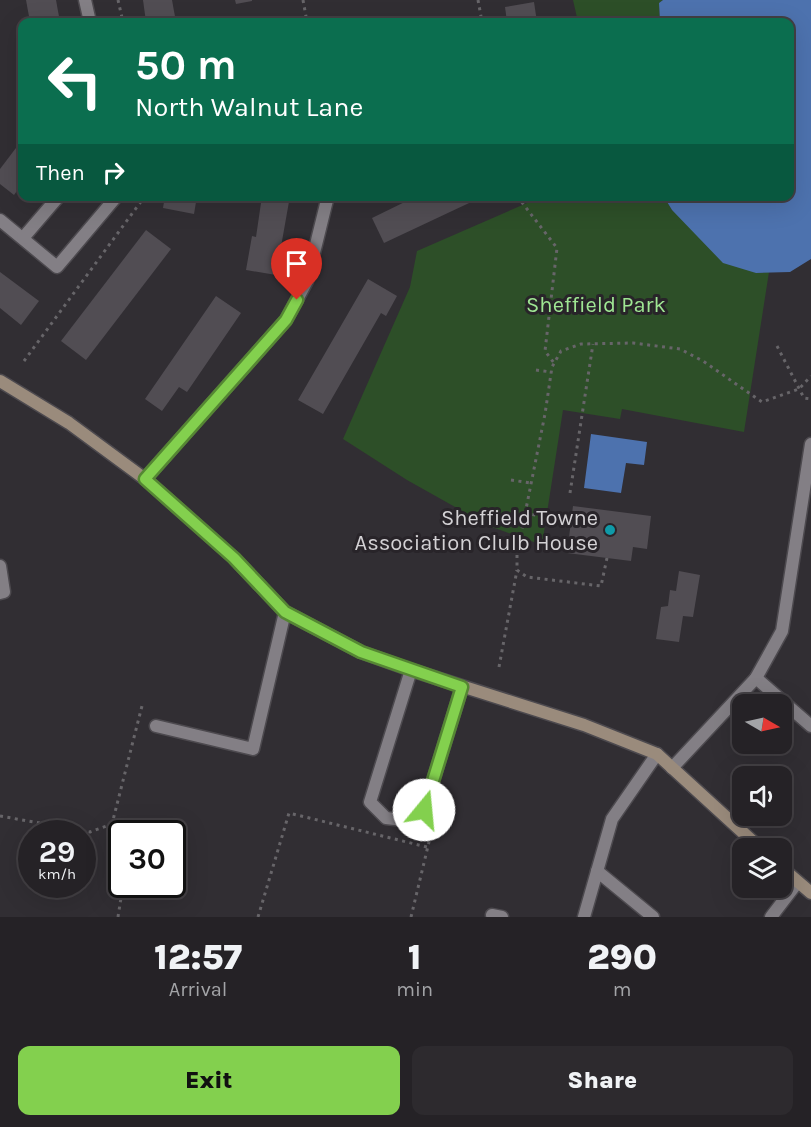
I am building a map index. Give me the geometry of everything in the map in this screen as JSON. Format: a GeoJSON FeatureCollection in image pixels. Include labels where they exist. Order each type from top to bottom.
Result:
{"type":"FeatureCollection","features":[{"type":"Feature","properties":{"kind":"street"},"geometry":{"type":"LineString","coordinates":[[85,0],[89,18]]}},
{"type":"Feature","properties":{"kind":"street"},"geometry":{"type":"LineString","coordinates":[[23,238],[54,201]]}},
{"type":"Feature","properties":{"kind":"street"},"geometry":{"type":"LineString","coordinates":[[0,220],[57,267],[113,201]]}},
{"type":"Feature","properties":{"kind":"street"},"geometry":{"type":"LineString","coordinates":[[145,479],[286,320],[308,281],[331,201]]}},
{"type":"Feature","properties":{"kind":"street"},"geometry":{"type":"LineString","coordinates":[[0,381],[69,423],[145,479],[234,558],[285,612],[361,652],[462,687],[584,725],[657,754],[749,838]]}},
{"type":"Feature","properties":{"kind":"street"},"geometry":{"type":"LineString","coordinates":[[672,768],[756,678],[783,631],[811,444]]}},
{"type":"Feature","properties":{"kind":"street"},"geometry":{"type":"LineString","coordinates":[[0,566],[4,592],[0,593]]}},
{"type":"Feature","properties":{"kind":"street"},"geometry":{"type":"LineString","coordinates":[[156,726],[253,749],[285,612]]}},
{"type":"Feature","properties":{"kind":"street"},"geometry":{"type":"LineString","coordinates":[[411,670],[370,802],[386,818],[412,821],[424,810],[462,687]]}},
{"type":"Feature","properties":{"kind":"street"},"geometry":{"type":"LineString","coordinates":[[756,678],[811,726]]}},
{"type":"Feature","properties":{"kind":"street"},"geometry":{"type":"LineString","coordinates":[[584,917],[612,819],[657,754]]}},
{"type":"Feature","properties":{"kind":"street"},"geometry":{"type":"LineString","coordinates":[[597,871],[653,917]]}},
{"type":"Feature","properties":{"kind":"street"},"geometry":{"type":"LineString","coordinates":[[792,878],[811,893]]}},
{"type":"Feature","properties":{"kind":"street"},"geometry":{"type":"LineString","coordinates":[[771,917],[797,883]]}},
{"type":"Feature","properties":{"kind":"path"},"geometry":{"type":"LineString","coordinates":[[118,0],[122,18]]}},
{"type":"Feature","properties":{"kind":"path"},"geometry":{"type":"LineString","coordinates":[[303,0],[306,18]]}},
{"type":"Feature","properties":{"kind":"path"},"geometry":{"type":"LineString","coordinates":[[478,0],[481,18]]}},
{"type":"Feature","properties":{"kind":"path"},"geometry":{"type":"LineString","coordinates":[[24,361],[141,201]]}},
{"type":"Feature","properties":{"kind":"path"},"geometry":{"type":"LineString","coordinates":[[521,201],[557,248],[545,351],[554,363]]}},
{"type":"Feature","properties":{"kind":"path"},"geometry":{"type":"LineString","coordinates":[[499,667],[517,570],[517,554],[551,372],[561,351],[580,344],[633,343],[680,349],[762,402],[799,389],[811,376]]}},
{"type":"Feature","properties":{"kind":"path"},"geometry":{"type":"LineString","coordinates":[[570,494],[593,344]]}},
{"type":"Feature","properties":{"kind":"path"},"geometry":{"type":"LineString","coordinates":[[777,346],[804,398],[811,399]]}},
{"type":"Feature","properties":{"kind":"path"},"geometry":{"type":"LineString","coordinates":[[536,370],[551,372]]}},
{"type":"Feature","properties":{"kind":"path"},"geometry":{"type":"LineString","coordinates":[[511,480],[531,483]]}},
{"type":"Feature","properties":{"kind":"path"},"geometry":{"type":"LineString","coordinates":[[525,513],[571,522]]}},
{"type":"Feature","properties":{"kind":"path"},"geometry":{"type":"LineString","coordinates":[[517,570],[526,577],[601,586],[607,558]]}},
{"type":"Feature","properties":{"kind":"path"},"geometry":{"type":"LineString","coordinates":[[113,820],[142,702]]}},
{"type":"Feature","properties":{"kind":"path"},"geometry":{"type":"LineString","coordinates":[[258,917],[289,813],[427,847]]}},
{"type":"Feature","properties":{"kind":"path"},"geometry":{"type":"LineString","coordinates":[[0,816],[90,832],[108,825]]}},
{"type":"Feature","properties":{"kind":"path"},"geometry":{"type":"LineString","coordinates":[[118,917],[121,898]]}},
{"type":"Feature","properties":{"kind":"green space"},"geometry":{"type":"Polygon","coordinates":[[[573,0],[663,0],[659,3],[660,18],[577,18],[573,0]]]}},
{"type":"Feature","properties":{"kind":"green space","name":"Sheffield Park"},"geometry":{"type":"Polygon","coordinates":[[[532,201],[666,201],[672,210],[756,273],[769,272],[744,432],[622,409],[620,419],[563,410],[542,545],[489,526],[407,480],[343,439],[410,287],[417,251],[532,201]]]}},
{"type":"Feature","properties":{"kind":"water"},"geometry":{"type":"Polygon","coordinates":[[[663,0],[811,0],[811,259],[790,272],[756,273],[723,263],[672,210],[666,201],[794,201],[794,18],[660,18],[659,3],[663,0]]]}},
{"type":"Feature","properties":{"kind":"water"},"geometry":{"type":"Polygon","coordinates":[[[591,434],[647,442],[644,465],[626,463],[621,493],[584,488],[591,434]]]}},
{"type":"Feature","properties":{"kind":"building"},"geometry":{"type":"Polygon","coordinates":[[[26,0],[56,0],[59,18],[29,18],[26,0]]]}},
{"type":"Feature","properties":{"kind":"building"},"geometry":{"type":"Polygon","coordinates":[[[143,0],[172,0],[175,18],[145,18],[143,0]]]}},
{"type":"Feature","properties":{"kind":"building"},"geometry":{"type":"Polygon","coordinates":[[[235,0],[252,0],[252,1],[236,4],[235,0]]]}},
{"type":"Feature","properties":{"kind":"building"},"geometry":{"type":"Polygon","coordinates":[[[534,2],[536,18],[506,18],[505,7],[534,2]]]}},
{"type":"Feature","properties":{"kind":"building"},"geometry":{"type":"Polygon","coordinates":[[[18,145],[18,190],[14,195],[0,184],[0,169],[18,145]]]}},
{"type":"Feature","properties":{"kind":"building"},"geometry":{"type":"Polygon","coordinates":[[[164,201],[196,201],[194,214],[163,208],[164,201]]]}},
{"type":"Feature","properties":{"kind":"building"},"geometry":{"type":"Polygon","coordinates":[[[261,201],[289,201],[276,275],[246,270],[252,236],[256,237],[261,201]]]}},
{"type":"Feature","properties":{"kind":"building"},"geometry":{"type":"Polygon","coordinates":[[[407,201],[473,201],[384,243],[372,218],[407,201]]]}},
{"type":"Feature","properties":{"kind":"building"},"geometry":{"type":"Polygon","coordinates":[[[146,230],[171,249],[86,360],[61,341],[146,230]]]}},
{"type":"Feature","properties":{"kind":"building"},"geometry":{"type":"Polygon","coordinates":[[[0,272],[39,301],[21,325],[0,308],[0,272]]]}},
{"type":"Feature","properties":{"kind":"building"},"geometry":{"type":"Polygon","coordinates":[[[368,279],[397,296],[386,316],[381,313],[323,414],[298,400],[368,279]]]}},
{"type":"Feature","properties":{"kind":"building"},"geometry":{"type":"Polygon","coordinates":[[[216,296],[241,313],[187,392],[179,387],[162,411],[145,399],[216,296]]]}},
{"type":"Feature","properties":{"kind":"building","name":"Sheffield Towne Association Clulb House"},"geometry":{"type":"Polygon","coordinates":[[[573,506],[651,516],[647,549],[633,547],[631,561],[567,553],[573,506]]]}},
{"type":"Feature","properties":{"kind":"building"},"geometry":{"type":"Polygon","coordinates":[[[679,571],[700,575],[693,617],[683,616],[679,642],[656,639],[661,607],[668,606],[670,590],[676,591],[679,571]]]}},
{"type":"Feature","properties":{"kind":"place","name":"Sheffield Towne Association Clulb House"},"geometry":{"type":"Point","coordinates":[610,530]}},
{"type":"Feature","properties":{"kind":"route"},"geometry":{"type":"LineString","coordinates":[[297,300],[286,320],[145,479],[234,558],[285,612],[361,652],[462,687],[424,810]]}}]}
